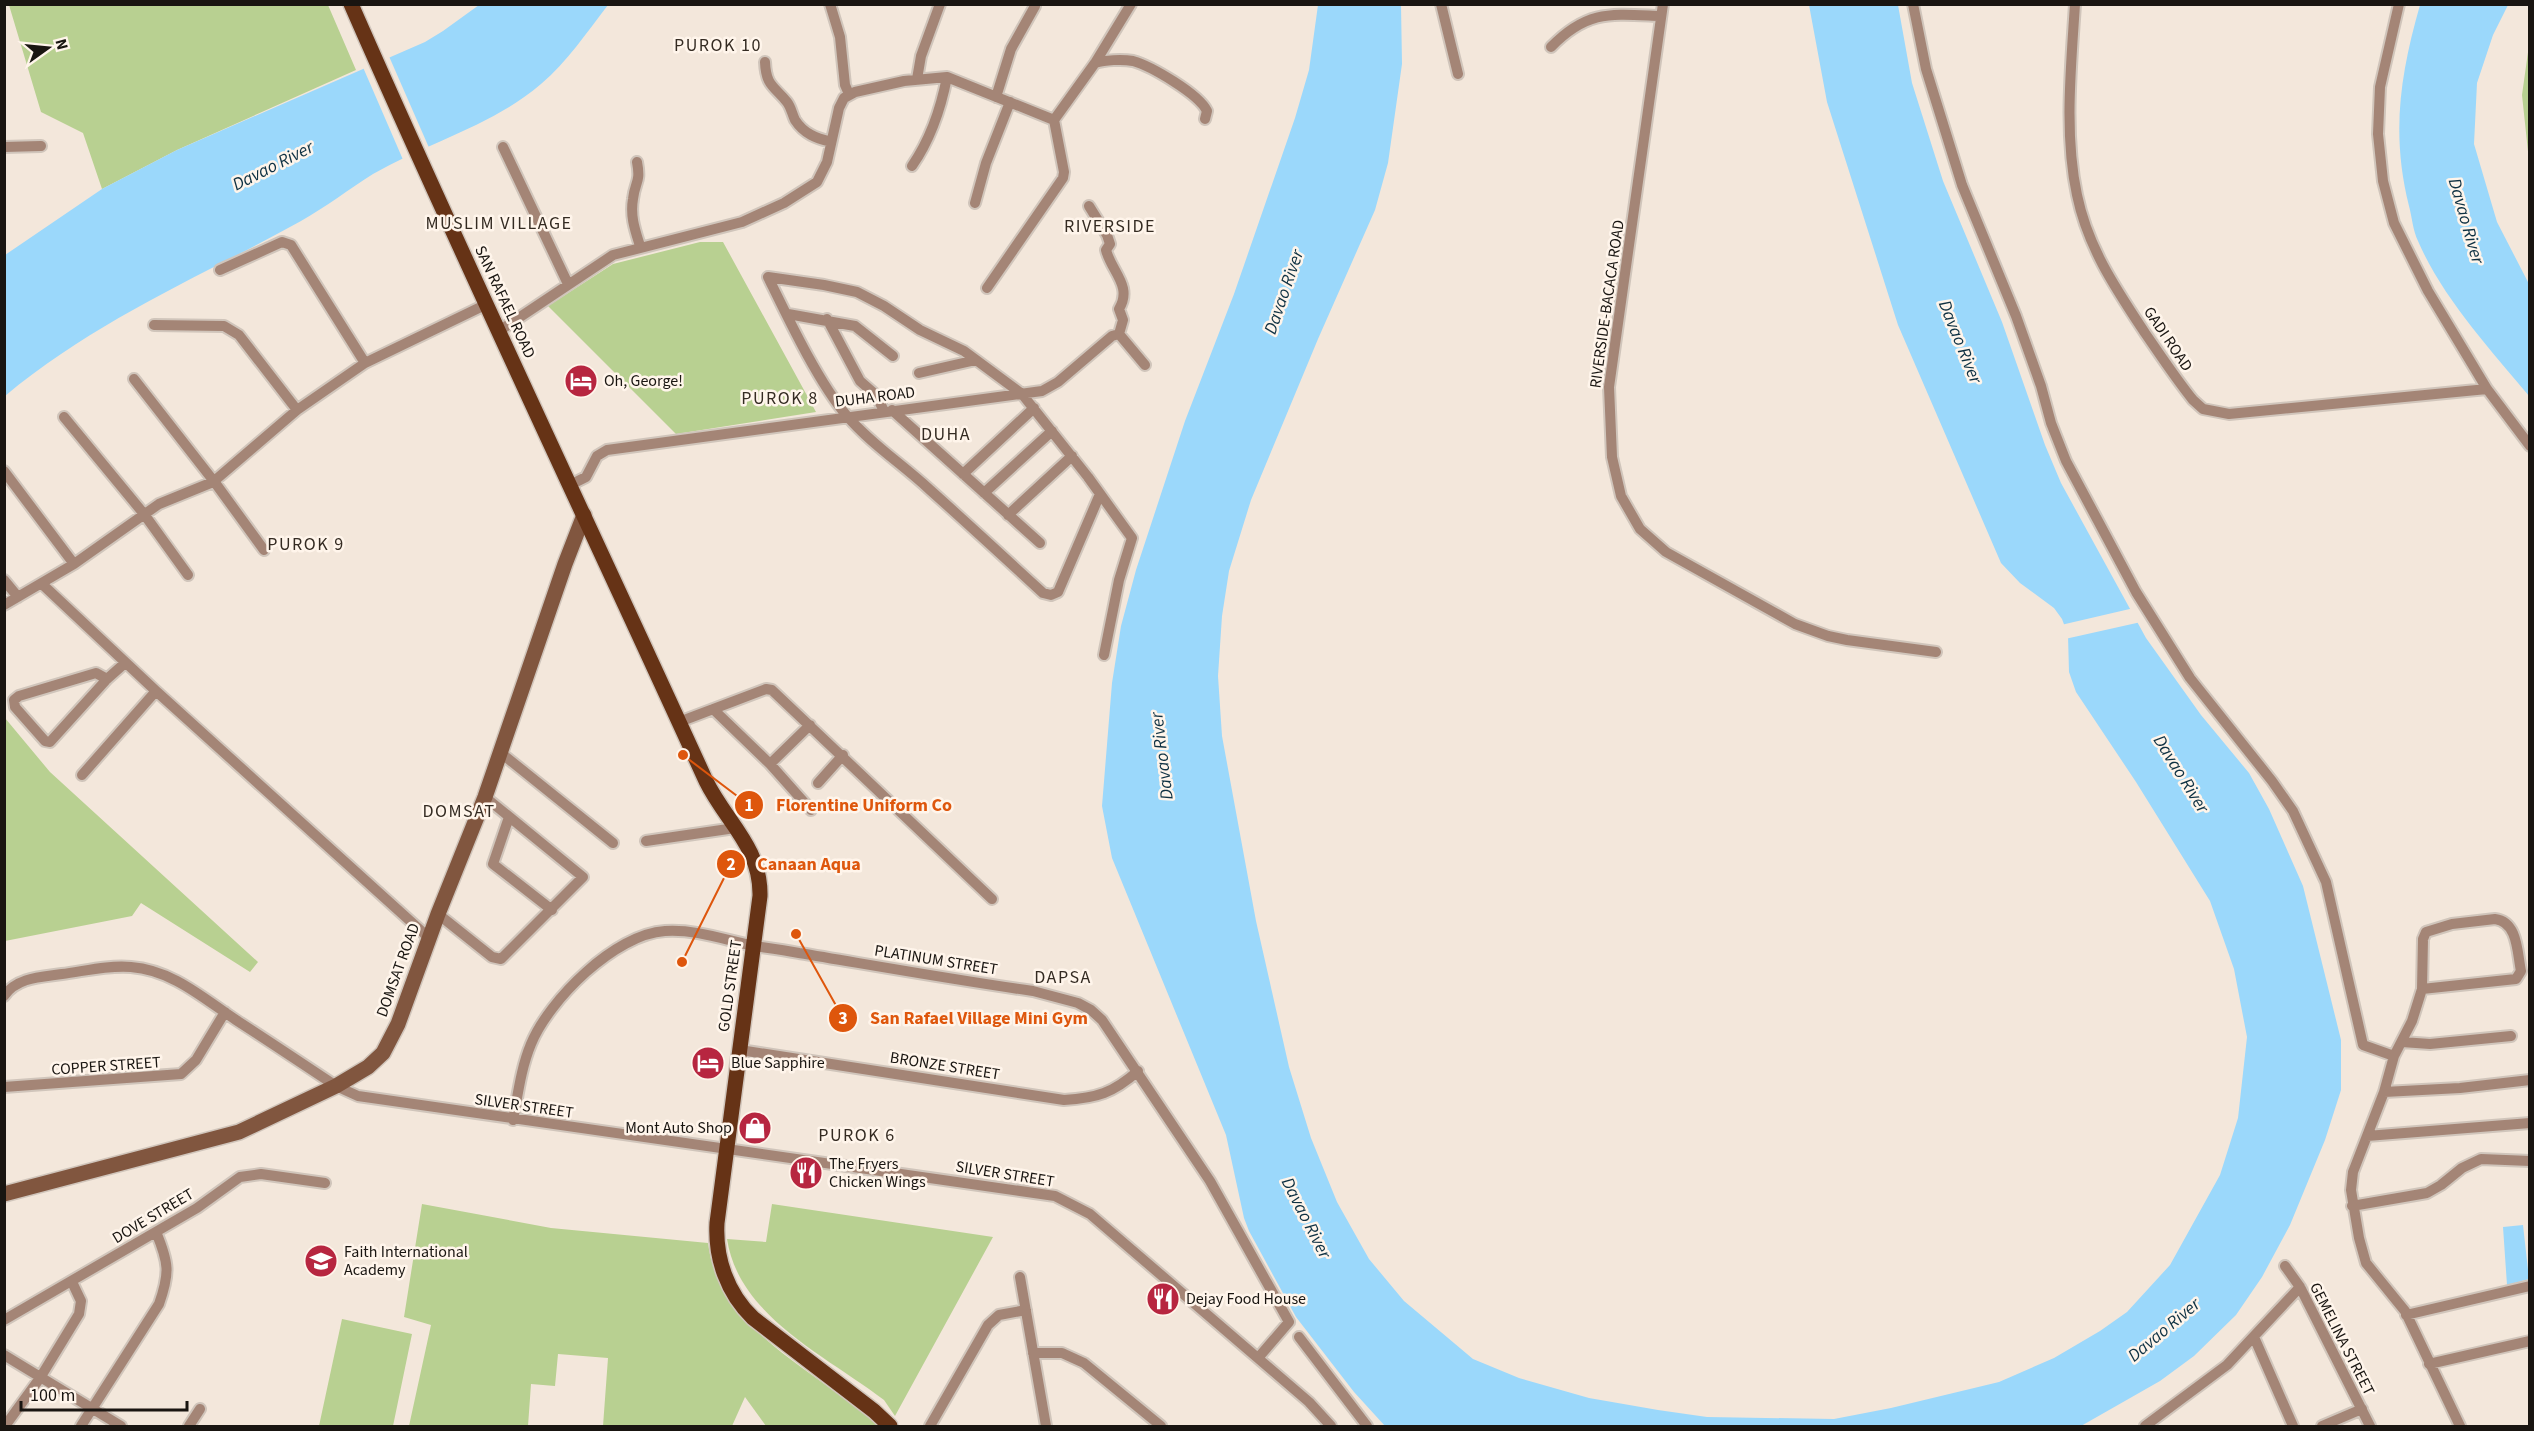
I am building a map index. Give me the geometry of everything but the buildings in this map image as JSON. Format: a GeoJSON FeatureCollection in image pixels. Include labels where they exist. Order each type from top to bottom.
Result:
{"type":"FeatureCollection","features":[{"type":"Feature","properties":{"kind":"main road","name":"SAN RAFAEL ROAD"},"geometry":{"type":"LineString","coordinates":[[351,4],[420,164],[584,515]]}},
{"type":"Feature","properties":{"kind":"main road","name":"GOLD STREET"},"geometry":{"type":"LineString","coordinates":[[584,515],[712,794],[751,851],[759,872],[760,896],[716,1238],[720,1263],[735,1297],[747,1312],[764,1328],[874,1411],[890,1426]]}},
{"type":"Feature","properties":{"kind":"street"},"geometry":{"type":"LineString","coordinates":[[831,4],[840,37],[845,85],[849,94]]}},
{"type":"Feature","properties":{"kind":"street"},"geometry":{"type":"LineString","coordinates":[[917,79],[921,56],[940,4]]}},
{"type":"Feature","properties":{"kind":"street"},"geometry":{"type":"LineString","coordinates":[[987,288],[1063,178],[1064,172],[1054,120],[1095,63],[1131,4]]}},
{"type":"Feature","properties":{"kind":"street"},"geometry":{"type":"LineString","coordinates":[[1442,4],[1458,74]]}},
{"type":"Feature","properties":{"kind":"street"},"geometry":{"type":"LineString","coordinates":[[1913,4],[1926,69],[1962,185],[2016,316],[2066,461],[2136,592],[2190,678],[2293,811],[2326,882],[2363,1045],[2394,1056]]}},
{"type":"Feature","properties":{"kind":"street","name":"GADI ROAD"},"geometry":{"type":"LineString","coordinates":[[2075,4],[2070,125],[2077,194],[2085,224],[2099,260],[2113,285],[2193,400],[2203,409],[2229,414],[2487,389]]}},
{"type":"Feature","properties":{"kind":"street"},"geometry":{"type":"LineString","coordinates":[[2399,4],[2380,87],[2378,134],[2383,181],[2394,223],[2428,291],[2487,389],[2529,446]]}},
{"type":"Feature","properties":{"kind":"street"},"geometry":{"type":"LineString","coordinates":[[996,97],[1011,49],[1035,6]]}},
{"type":"Feature","properties":{"kind":"street"},"geometry":{"type":"LineString","coordinates":[[1551,47],[1567,31],[1595,16],[1662,10]]}},
{"type":"Feature","properties":{"kind":"street","name":"RIVERSIDE-BACACA ROAD"},"geometry":{"type":"LineString","coordinates":[[1662,10],[1609,387],[1612,457],[1621,496],[1640,529],[1666,552],[1795,624],[1847,640],[1936,652]]}},
{"type":"Feature","properties":{"kind":"street"},"geometry":{"type":"LineString","coordinates":[[1095,63],[1104,60],[1133,62],[1177,84],[1204,105],[1207,111],[1205,119]]}},
{"type":"Feature","properties":{"kind":"street"},"geometry":{"type":"LineString","coordinates":[[765,62],[768,81],[777,94],[787,102],[800,127],[809,135],[831,142]]}},
{"type":"Feature","properties":{"kind":"street"},"geometry":{"type":"LineString","coordinates":[[912,166],[926,146],[944,92],[946,77]]}},
{"type":"Feature","properties":{"kind":"street"},"geometry":{"type":"LineString","coordinates":[[499,331],[613,255],[640,246],[742,222],[784,203],[821,178],[838,108],[849,94],[917,79],[946,77],[1054,120]]}},
{"type":"Feature","properties":{"kind":"street"},"geometry":{"type":"LineString","coordinates":[[975,203],[986,163],[1010,102]]}},
{"type":"Feature","properties":{"kind":"street"},"geometry":{"type":"LineString","coordinates":[[4,147],[40,146]]}},
{"type":"Feature","properties":{"kind":"street"},"geometry":{"type":"LineString","coordinates":[[503,147],[568,284]]}},
{"type":"Feature","properties":{"kind":"street"},"geometry":{"type":"LineString","coordinates":[[637,162],[640,178],[633,198],[632,222],[640,246]]}},
{"type":"Feature","properties":{"kind":"street"},"geometry":{"type":"LineString","coordinates":[[1089,206],[1107,235],[1110,244],[1106,250],[1107,255],[1119,275],[1125,292],[1119,309],[1123,320],[1119,333],[1145,365]]}},
{"type":"Feature","properties":{"kind":"street"},"geometry":{"type":"LineString","coordinates":[[220,270],[282,242],[287,242],[365,363]]}},
{"type":"Feature","properties":{"kind":"street"},"geometry":{"type":"LineString","coordinates":[[1100,494],[1058,592],[1047,595],[927,487],[874,443],[847,416],[832,396],[768,277],[857,292],[884,306],[920,330],[964,351],[1022,394],[1072,456],[1130,533],[1132,541],[1119,580],[1104,655]]}},
{"type":"Feature","properties":{"kind":"street"},"geometry":{"type":"LineString","coordinates":[[4,605],[74,564],[159,504],[213,482],[297,410],[365,363],[487,304]]}},
{"type":"Feature","properties":{"kind":"street"},"geometry":{"type":"LineString","coordinates":[[788,314],[855,326],[893,356]]}},
{"type":"Feature","properties":{"kind":"street"},"geometry":{"type":"LineString","coordinates":[[827,320],[860,381],[888,410],[1040,543]]}},
{"type":"Feature","properties":{"kind":"street"},"geometry":{"type":"LineString","coordinates":[[153,325],[224,326],[231,329],[239,334],[297,410]]}},
{"type":"Feature","properties":{"kind":"street","name":"DUHA ROAD"},"geometry":{"type":"LineString","coordinates":[[570,485],[586,477],[597,456],[607,450],[1042,390],[1053,385],[1112,336],[1119,333]]}},
{"type":"Feature","properties":{"kind":"street"},"geometry":{"type":"LineString","coordinates":[[919,373],[976,360]]}},
{"type":"Feature","properties":{"kind":"street"},"geometry":{"type":"LineString","coordinates":[[134,379],[264,550]]}},
{"type":"Feature","properties":{"kind":"street"},"geometry":{"type":"LineString","coordinates":[[963,474],[1034,408]]}},
{"type":"Feature","properties":{"kind":"street"},"geometry":{"type":"LineString","coordinates":[[64,417],[144,514],[188,575]]}},
{"type":"Feature","properties":{"kind":"street"},"geometry":{"type":"LineString","coordinates":[[984,493],[1052,431]]}},
{"type":"Feature","properties":{"kind":"street"},"geometry":{"type":"LineString","coordinates":[[1008,515],[1072,456]]}},
{"type":"Feature","properties":{"kind":"street"},"geometry":{"type":"LineString","coordinates":[[4,471],[74,564]]}},
{"type":"Feature","properties":{"kind":"street","name":"DOMSAT ROAD"},"geometry":{"type":"LineString","coordinates":[[4,1194],[231,1135],[336,1086],[368,1067],[383,1053],[398,1024],[438,914],[485,797],[564,564],[584,515]]}},
{"type":"Feature","properties":{"kind":"street"},"geometry":{"type":"LineString","coordinates":[[4,580],[18,597]]}},
{"type":"Feature","properties":{"kind":"street"},"geometry":{"type":"LineString","coordinates":[[42,584],[125,663],[429,938]]}},
{"type":"Feature","properties":{"kind":"street"},"geometry":{"type":"LineString","coordinates":[[106,679],[96,673],[30,693],[16,698],[15,707],[45,741],[50,742],[106,679],[125,663]]}},
{"type":"Feature","properties":{"kind":"street"},"geometry":{"type":"LineString","coordinates":[[679,722],[769,688],[843,755],[992,899]]}},
{"type":"Feature","properties":{"kind":"street"},"geometry":{"type":"LineString","coordinates":[[82,775],[156,691]]}},
{"type":"Feature","properties":{"kind":"street"},"geometry":{"type":"LineString","coordinates":[[713,709],[770,765],[811,810]]}},
{"type":"Feature","properties":{"kind":"street"},"geometry":{"type":"LineString","coordinates":[[770,765],[810,725]]}},
{"type":"Feature","properties":{"kind":"street"},"geometry":{"type":"LineString","coordinates":[[501,753],[614,843]]}},
{"type":"Feature","properties":{"kind":"street"},"geometry":{"type":"LineString","coordinates":[[818,783],[843,755]]}},
{"type":"Feature","properties":{"kind":"street"},"geometry":{"type":"LineString","coordinates":[[438,914],[498,960],[504,958],[583,877],[485,797]]}},
{"type":"Feature","properties":{"kind":"street"},"geometry":{"type":"LineString","coordinates":[[509,817],[493,864],[552,910]]}},
{"type":"Feature","properties":{"kind":"street"},"geometry":{"type":"LineString","coordinates":[[646,841],[735,828]]}},
{"type":"Feature","properties":{"kind":"street"},"geometry":{"type":"LineString","coordinates":[[2422,989],[2517,979],[2521,970],[2512,929],[2502,920],[2495,919],[2432,928],[2427,932],[2423,939],[2422,989],[2412,1021],[2394,1056],[2384,1092],[2351,1181],[2352,1206],[2366,1263],[2398,1300],[2460,1426]]}},
{"type":"Feature","properties":{"kind":"street","name":"PLATINUM STREET"},"geometry":{"type":"LineString","coordinates":[[513,1120],[523,1067],[532,1043],[545,1019],[602,958],[640,936],[662,931],[703,934],[754,945],[1033,991],[1078,1003],[1091,1010],[1102,1020],[1138,1071],[1210,1181],[1289,1322],[1258,1358]]}},
{"type":"Feature","properties":{"kind":"street"},"geometry":{"type":"LineString","coordinates":[[4,996],[17,983],[32,978],[111,967],[131,967],[171,978],[225,1012]]}},
{"type":"Feature","properties":{"kind":"street","name":"SILVER STREET"},"geometry":{"type":"LineString","coordinates":[[225,1012],[336,1086],[358,1096],[513,1120],[1043,1194],[1067,1200],[1090,1214],[1318,1410],[1331,1426]]}},
{"type":"Feature","properties":{"kind":"street","name":"COPPER STREET"},"geometry":{"type":"LineString","coordinates":[[4,1087],[181,1074],[196,1060],[225,1012]]}},
{"type":"Feature","properties":{"kind":"street"},"geometry":{"type":"LineString","coordinates":[[2402,1042],[2430,1044],[2511,1036]]}},
{"type":"Feature","properties":{"kind":"street","name":"BRONZE STREET"},"geometry":{"type":"LineString","coordinates":[[740,1050],[1064,1100],[1108,1093],[1121,1086],[1138,1071]]}},
{"type":"Feature","properties":{"kind":"street"},"geometry":{"type":"LineString","coordinates":[[2384,1092],[2440,1090],[2529,1080]]}},
{"type":"Feature","properties":{"kind":"street"},"geometry":{"type":"LineString","coordinates":[[2367,1136],[2529,1123]]}},
{"type":"Feature","properties":{"kind":"street"},"geometry":{"type":"LineString","coordinates":[[2352,1206],[2427,1193],[2462,1168],[2481,1159],[2529,1161]]}},
{"type":"Feature","properties":{"kind":"street","name":"DOVE STREET"},"geometry":{"type":"LineString","coordinates":[[4,1320],[156,1232],[247,1175],[261,1174],[325,1183]]}},
{"type":"Feature","properties":{"kind":"street"},"geometry":{"type":"LineString","coordinates":[[81,1426],[159,1304],[166,1284],[168,1263],[156,1232]]}},
{"type":"Feature","properties":{"kind":"street","name":"GEMELINA STREET"},"geometry":{"type":"LineString","coordinates":[[2285,1266],[2300,1287],[2370,1426]]}},
{"type":"Feature","properties":{"kind":"street"},"geometry":{"type":"LineString","coordinates":[[1020,1277],[1046,1426]]}},
{"type":"Feature","properties":{"kind":"street"},"geometry":{"type":"LineString","coordinates":[[5,1426],[39,1378],[79,1314],[81,1301],[72,1282]]}},
{"type":"Feature","properties":{"kind":"street"},"geometry":{"type":"LineString","coordinates":[[2406,1315],[2529,1286]]}},
{"type":"Feature","properties":{"kind":"street"},"geometry":{"type":"LineString","coordinates":[[2145,1426],[2219,1372],[2300,1287]]}},
{"type":"Feature","properties":{"kind":"street"},"geometry":{"type":"LineString","coordinates":[[930,1426],[987,1325],[999,1315],[1026,1310]]}},
{"type":"Feature","properties":{"kind":"street"},"geometry":{"type":"LineString","coordinates":[[1299,1337],[1367,1426]]}},
{"type":"Feature","properties":{"kind":"street"},"geometry":{"type":"LineString","coordinates":[[2254,1337],[2293,1426]]}},
{"type":"Feature","properties":{"kind":"street"},"geometry":{"type":"LineString","coordinates":[[2429,1364],[2529,1341]]}},
{"type":"Feature","properties":{"kind":"street"},"geometry":{"type":"LineString","coordinates":[[1033,1353],[1062,1353],[1084,1363],[1161,1426]]}},
{"type":"Feature","properties":{"kind":"street"},"geometry":{"type":"LineString","coordinates":[[4,1355],[121,1426]]}},
{"type":"Feature","properties":{"kind":"street"},"geometry":{"type":"LineString","coordinates":[[2322,1426],[2362,1408]]}},
{"type":"Feature","properties":{"kind":"street"},"geometry":{"type":"LineString","coordinates":[[189,1426],[201,1409]]}},
{"type":"Feature","properties":{"kind":"green space"},"geometry":{"type":"Polygon","coordinates":[[[9,5],[328,5],[356,70],[177,150],[102,189],[83,133],[41,112],[9,5]]]}},
{"type":"Feature","properties":{"kind":"green space"},"geometry":{"type":"Polygon","coordinates":[[[2529,45],[2529,161],[2522,95],[2529,45]]]}},
{"type":"Feature","properties":{"kind":"green space"},"geometry":{"type":"Polygon","coordinates":[[[700,242],[723,242],[816,412],[676,434],[548,306],[613,264],[700,242]]]}},
{"type":"Feature","properties":{"kind":"green space"},"geometry":{"type":"Polygon","coordinates":[[[5,718],[50,772],[258,962],[250,972],[141,903],[132,916],[5,941],[5,718]]]}},
{"type":"Feature","properties":{"kind":"green space"},"geometry":{"type":"Polygon","coordinates":[[[422,1204],[551,1228],[708,1243],[714,1269],[725,1293],[740,1314],[779,1350],[879,1426],[766,1426],[745,1397],[732,1426],[603,1426],[608,1358],[558,1354],[555,1386],[531,1384],[528,1426],[409,1426],[431,1325],[404,1317],[422,1204]]]}},
{"type":"Feature","properties":{"kind":"green space"},"geometry":{"type":"Polygon","coordinates":[[[772,1204],[993,1237],[895,1416],[884,1400],[812,1350],[767,1313],[749,1291],[735,1267],[727,1239],[766,1242],[772,1204]]]}},
{"type":"Feature","properties":{"kind":"green space"},"geometry":{"type":"Polygon","coordinates":[[[342,1319],[412,1334],[393,1426],[319,1426],[342,1319]]]}},
{"type":"Feature","properties":{"kind":"water","name":"Davao River"},"geometry":{"type":"Polygon","coordinates":[[[479,5],[608,5],[559,66],[522,99],[481,122],[373,174],[301,221],[111,322],[40,369],[5,396],[5,255],[102,189],[177,150],[425,42],[479,5]]]}},
{"type":"Feature","properties":{"kind":"water","name":"Davao River"},"geometry":{"type":"Polygon","coordinates":[[[1318,5],[1401,5],[1402,64],[1388,163],[1375,210],[1251,500],[1229,571],[1222,616],[1218,676],[1222,736],[1256,921],[1289,1067],[1311,1138],[1337,1202],[1369,1259],[1404,1301],[1473,1359],[1519,1378],[1589,1398],[1707,1417],[1834,1419],[1999,1382],[2054,1358],[2100,1331],[2127,1312],[2170,1265],[2220,1175],[2238,1118],[2247,1037],[2234,969],[2210,901],[2136,782],[2076,692],[2069,672],[2068,635],[2062,619],[2054,608],[2020,583],[2001,563],[1898,325],[1827,102],[1809,5],[1898,5],[1912,83],[1943,181],[2002,322],[2045,445],[2061,483],[2146,638],[2201,715],[2249,773],[2269,809],[2303,886],[2341,1040],[2341,1090],[2325,1140],[2290,1225],[2262,1277],[2236,1315],[2194,1356],[2160,1381],[2081,1426],[1385,1426],[1354,1392],[1296,1317],[1244,1218],[1226,1135],[1112,858],[1102,806],[1112,683],[1121,626],[1136,570],[1185,421],[1234,294],[1295,118],[1309,70],[1318,5]]]}},
{"type":"Feature","properties":{"kind":"water","name":"Davao River"},"geometry":{"type":"Polygon","coordinates":[[[2420,5],[2508,5],[2493,35],[2477,83],[2474,144],[2497,222],[2529,284],[2529,396],[2453,302],[2428,262],[2415,233],[2403,180],[2399,129],[2407,56],[2420,5]]]}},
{"type":"Feature","properties":{"kind":"water"},"geometry":{"type":"Polygon","coordinates":[[[2523,1225],[2529,1279],[2507,1285],[2503,1227],[2523,1225]]]}},
{"type":"Feature","properties":{"kind":"pier"},"geometry":{"type":"Polygon","coordinates":[[[388,54],[430,150],[404,162],[362,65],[388,54]]]}},
{"type":"Feature","properties":{"kind":"pier"},"geometry":{"type":"Polygon","coordinates":[[[2134,608],[2141,622],[2065,639],[2061,625],[2134,608]]]}},
{"type":"Feature","properties":{"kind":"place","name":"Oh, George!"},"geometry":{"type":"Point","coordinates":[581,381]}},
{"type":"Feature","properties":{"kind":"place","name":"Florentine Uniform Co"},"geometry":{"type":"Point","coordinates":[683,755]}},
{"type":"Feature","properties":{"kind":"place","name":"San Rafael Village Mini Gym"},"geometry":{"type":"Point","coordinates":[796,934]}},
{"type":"Feature","properties":{"kind":"place","name":"Canaan Aqua"},"geometry":{"type":"Point","coordinates":[682,962]}},
{"type":"Feature","properties":{"kind":"place","name":"Blue Sapphire"},"geometry":{"type":"Point","coordinates":[708,1063]}},
{"type":"Feature","properties":{"kind":"place","name":"Mont Auto Shop"},"geometry":{"type":"Point","coordinates":[755,1128]}},
{"type":"Feature","properties":{"kind":"place","name":"The Fryers Chicken Wings"},"geometry":{"type":"Point","coordinates":[806,1173]}},
{"type":"Feature","properties":{"kind":"place","name":"Faith International Academy"},"geometry":{"type":"Point","coordinates":[321,1261]}},
{"type":"Feature","properties":{"kind":"place","name":"Dejay Food House"},"geometry":{"type":"Point","coordinates":[1163,1299]}},
{"type":"Feature","properties":{"kind":"district","name":"PUROK 10"},"geometry":{"type":"Point","coordinates":[718,45]}},
{"type":"Feature","properties":{"kind":"district","name":"MUSLIM VILLAGE"},"geometry":{"type":"Point","coordinates":[499,223]}},
{"type":"Feature","properties":{"kind":"district","name":"RIVERSIDE"},"geometry":{"type":"Point","coordinates":[1110,226]}},
{"type":"Feature","properties":{"kind":"district","name":"PUROK 8"},"geometry":{"type":"Point","coordinates":[780,398]}},
{"type":"Feature","properties":{"kind":"district","name":"DUHA"},"geometry":{"type":"Point","coordinates":[946,434]}},
{"type":"Feature","properties":{"kind":"district","name":"PUROK 9"},"geometry":{"type":"Point","coordinates":[306,544]}},
{"type":"Feature","properties":{"kind":"district","name":"DOMSAT"},"geometry":{"type":"Point","coordinates":[459,811]}},
{"type":"Feature","properties":{"kind":"district","name":"DAPSA"},"geometry":{"type":"Point","coordinates":[1063,977]}},
{"type":"Feature","properties":{"kind":"district","name":"PUROK 6"},"geometry":{"type":"Point","coordinates":[857,1135]}}]}
